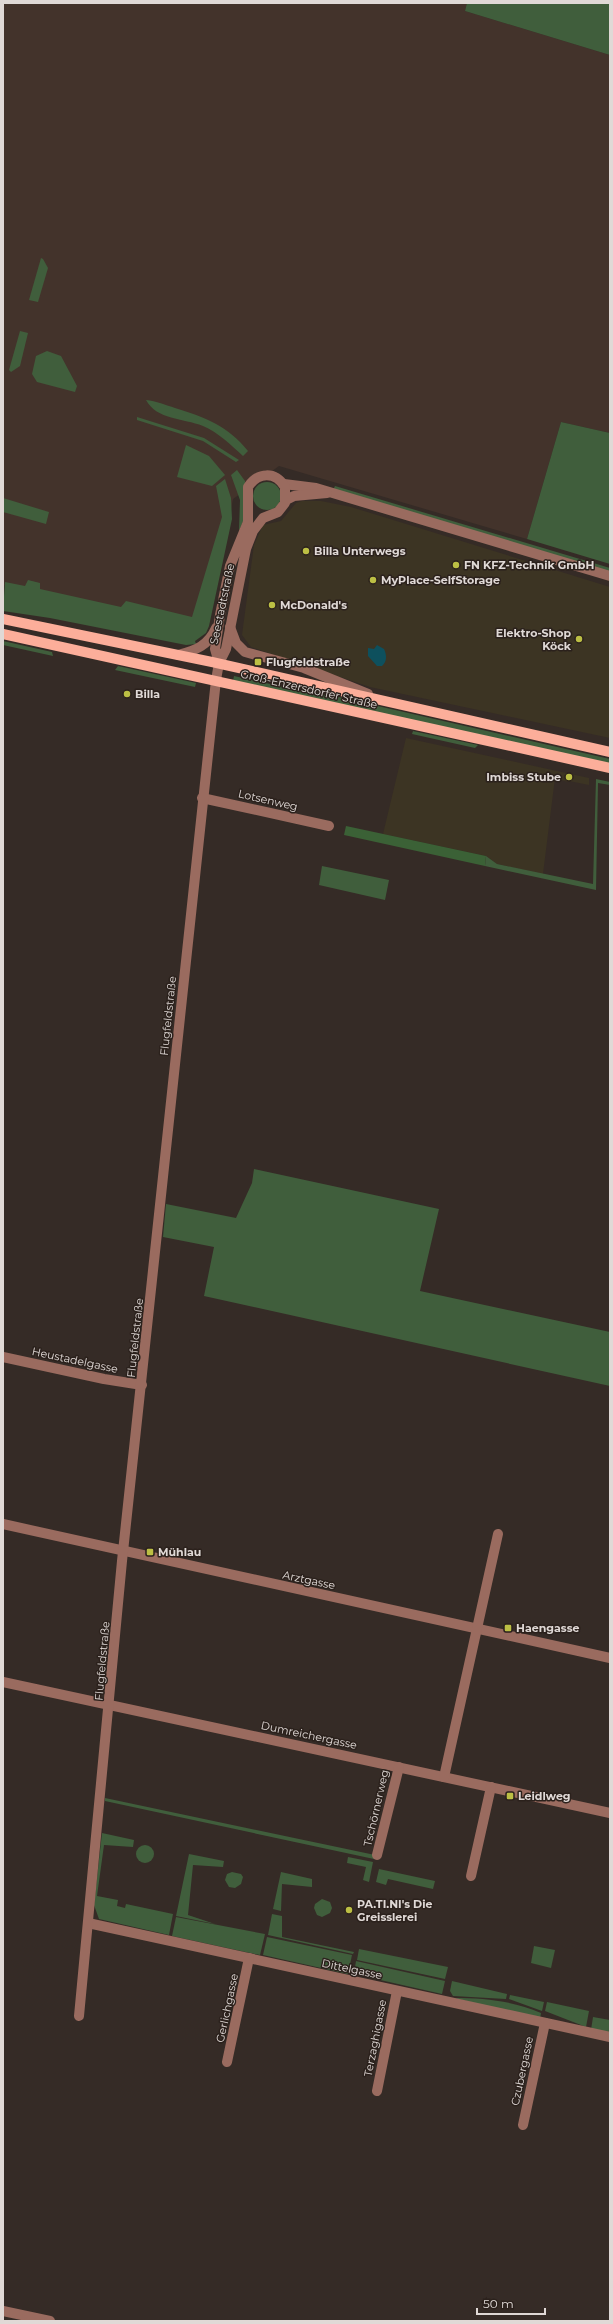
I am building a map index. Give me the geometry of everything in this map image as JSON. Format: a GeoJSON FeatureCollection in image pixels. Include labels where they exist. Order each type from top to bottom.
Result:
{"type":"FeatureCollection","features":[{"type":"Feature","properties":{"kind":"main road","name":"Groß-Enzersdorfer Straße"},"geometry":{"type":"LineString","coordinates":[[3,619],[219,663],[398,705],[610,752]]}},
{"type":"Feature","properties":{"kind":"main road","name":"Groß-Enzersdorfer Straße"},"geometry":{"type":"LineString","coordinates":[[3,634],[610,768]]}},
{"type":"Feature","properties":{"kind":"street","name":"Seestadtstraße"},"geometry":{"type":"LineString","coordinates":[[219,663],[215,649],[220,615],[230,566],[248,522],[248,487],[256,478],[273,476],[284,484],[316,488],[327,493],[610,576]]}},
{"type":"Feature","properties":{"kind":"street"},"geometry":{"type":"LineString","coordinates":[[284,484],[287,492],[286,500]]}},
{"type":"Feature","properties":{"kind":"street","name":"Seestadtstraße"},"geometry":{"type":"LineString","coordinates":[[219,663],[224,656],[246,549],[253,531],[263,518],[282,508],[286,500],[294,496],[327,493]]}},
{"type":"Feature","properties":{"kind":"street"},"geometry":{"type":"LineString","coordinates":[[248,503],[256,512],[261,514],[273,514]]}},
{"type":"Feature","properties":{"kind":"street"},"geometry":{"type":"LineString","coordinates":[[178,655],[198,649],[208,643],[217,626],[220,615]]}},
{"type":"Feature","properties":{"kind":"street"},"geometry":{"type":"LineString","coordinates":[[230,627],[236,643],[245,652],[304,668],[398,705]]}},
{"type":"Feature","properties":{"kind":"street","name":"Flugfeldstraße"},"geometry":{"type":"LineString","coordinates":[[79,2016],[202,798],[219,663]]}},
{"type":"Feature","properties":{"kind":"street","name":"Lotsenweg"},"geometry":{"type":"LineString","coordinates":[[202,798],[329,826]]}},
{"type":"Feature","properties":{"kind":"street","name":"Heustadelgasse"},"geometry":{"type":"LineString","coordinates":[[3,1357],[104,1379],[142,1385]]}},
{"type":"Feature","properties":{"kind":"street","name":"Arztgasse"},"geometry":{"type":"LineString","coordinates":[[3,1524],[115,1547],[125,1551],[610,1658]]}},
{"type":"Feature","properties":{"kind":"street"},"geometry":{"type":"LineString","coordinates":[[444,1777],[498,1534]]}},
{"type":"Feature","properties":{"kind":"street","name":"Dumreichergasse"},"geometry":{"type":"LineString","coordinates":[[3,1682],[399,1766],[610,1813]]}},
{"type":"Feature","properties":{"kind":"street","name":"Tschörnerweg"},"geometry":{"type":"LineString","coordinates":[[377,1855],[399,1766]]}},
{"type":"Feature","properties":{"kind":"street"},"geometry":{"type":"LineString","coordinates":[[471,1876],[491,1787]]}},
{"type":"Feature","properties":{"kind":"street","name":"Dittelgasse"},"geometry":{"type":"LineString","coordinates":[[88,1923],[610,2037]]}},
{"type":"Feature","properties":{"kind":"street","name":"Gerlichgasse"},"geometry":{"type":"LineString","coordinates":[[227,2062],[249,1958]]}},
{"type":"Feature","properties":{"kind":"street","name":"Terzaghigasse"},"geometry":{"type":"LineString","coordinates":[[377,2091],[397,1991]]}},
{"type":"Feature","properties":{"kind":"street","name":"Czubergasse"},"geometry":{"type":"LineString","coordinates":[[523,2125],[545,2023]]}},
{"type":"Feature","properties":{"kind":"street"},"geometry":{"type":"LineString","coordinates":[[3,2311],[50,2321]]}},
{"type":"Feature","properties":{"kind":"shaded area"},"geometry":{"type":"Polygon","coordinates":[[[3,3],[467,3],[465,11],[610,55],[610,433],[561,422],[527,539],[279,466],[233,499],[208,629],[3,585],[3,3]]]}},
{"type":"Feature","properties":{"kind":"shaded area"},"geometry":{"type":"Polygon","coordinates":[[[302,501],[321,501],[351,507],[610,587],[610,738],[370,687],[251,647],[242,635],[254,545],[263,525],[281,521],[296,503],[302,501]]]}},
{"type":"Feature","properties":{"kind":"shaded area"},"geometry":{"type":"Polygon","coordinates":[[[406,738],[589,778],[589,785],[568,782],[555,778],[543,874],[497,864],[486,856],[383,834],[406,738]]]}},
{"type":"Feature","properties":{"kind":"green space"},"geometry":{"type":"Polygon","coordinates":[[[467,3],[610,3],[610,55],[465,11],[467,3]]]}},
{"type":"Feature","properties":{"kind":"green space"},"geometry":{"type":"Polygon","coordinates":[[[41,258],[48,268],[38,302],[29,300],[41,258]]]}},
{"type":"Feature","properties":{"kind":"green space"},"geometry":{"type":"Polygon","coordinates":[[[20,331],[28,333],[20,366],[11,372],[9,370],[20,331]]]}},
{"type":"Feature","properties":{"kind":"green space"},"geometry":{"type":"Polygon","coordinates":[[[47,351],[61,356],[77,386],[75,392],[37,382],[32,374],[36,356],[47,351]]]}},
{"type":"Feature","properties":{"kind":"green space"},"geometry":{"type":"Polygon","coordinates":[[[146,400],[186,411],[206,419],[232,435],[248,451],[243,456],[209,429],[195,423],[164,415],[151,407],[146,400]]]}},
{"type":"Feature","properties":{"kind":"green space"},"geometry":{"type":"Polygon","coordinates":[[[137,417],[204,438],[239,460],[236,462],[203,441],[137,420],[137,417]]]}},
{"type":"Feature","properties":{"kind":"green space"},"geometry":{"type":"Polygon","coordinates":[[[561,422],[610,433],[610,564],[527,539],[561,422]]]}},
{"type":"Feature","properties":{"kind":"green space"},"geometry":{"type":"Polygon","coordinates":[[[186,445],[209,456],[225,475],[212,486],[177,477],[186,445]]]}},
{"type":"Feature","properties":{"kind":"green space"},"geometry":{"type":"Polygon","coordinates":[[[237,470],[245,481],[247,512],[239,531],[240,500],[231,475],[237,470]]]}},
{"type":"Feature","properties":{"kind":"green space"},"geometry":{"type":"Polygon","coordinates":[[[225,479],[231,498],[232,519],[209,626],[206,633],[195,641],[196,644],[186,645],[50,618],[3,611],[5,582],[25,586],[28,580],[40,583],[40,589],[121,607],[126,601],[192,617],[222,517],[216,486],[225,479]]]}},
{"type":"Feature","properties":{"kind":"green space"},"geometry":{"type":"Polygon","coordinates":[[[267,482],[277,486],[281,496],[277,506],[267,510],[257,506],[253,496],[257,486],[267,482]]]}},
{"type":"Feature","properties":{"kind":"green space"},"geometry":{"type":"Polygon","coordinates":[[[335,486],[610,568],[610,572],[333,490],[335,486]]]}},
{"type":"Feature","properties":{"kind":"green space"},"geometry":{"type":"Polygon","coordinates":[[[3,498],[49,512],[46,524],[3,512],[3,498]]]}},
{"type":"Feature","properties":{"kind":"green space"},"geometry":{"type":"Polygon","coordinates":[[[3,641],[52,652],[53,656],[3,645],[3,641]]]}},
{"type":"Feature","properties":{"kind":"green space"},"geometry":{"type":"Polygon","coordinates":[[[118,666],[196,683],[195,687],[115,670],[118,666]]]}},
{"type":"Feature","properties":{"kind":"green space"},"geometry":{"type":"Polygon","coordinates":[[[234,676],[310,693],[334,696],[610,759],[610,764],[233,681],[234,676]]]}},
{"type":"Feature","properties":{"kind":"green space"},"geometry":{"type":"Polygon","coordinates":[[[413,731],[478,745],[475,748],[412,734],[413,731]]]}},
{"type":"Feature","properties":{"kind":"green space"},"geometry":{"type":"Polygon","coordinates":[[[596,779],[610,782],[610,785],[598,783],[596,890],[485,866],[486,856],[497,864],[593,884],[596,779]]]}},
{"type":"Feature","properties":{"kind":"green space"},"geometry":{"type":"Polygon","coordinates":[[[346,826],[486,856],[485,866],[344,835],[346,826]]]}},
{"type":"Feature","properties":{"kind":"green space"},"geometry":{"type":"Polygon","coordinates":[[[322,866],[389,880],[385,900],[319,885],[322,866]]]}},
{"type":"Feature","properties":{"kind":"green space"},"geometry":{"type":"Polygon","coordinates":[[[254,1169],[439,1209],[420,1291],[610,1332],[610,1386],[204,1296],[214,1247],[163,1237],[166,1204],[236,1218],[252,1183],[254,1169]]]}},
{"type":"Feature","properties":{"kind":"green space"},"geometry":{"type":"Polygon","coordinates":[[[105,1798],[375,1855],[374,1859],[105,1801],[105,1798]]]}},
{"type":"Feature","properties":{"kind":"green space"},"geometry":{"type":"Polygon","coordinates":[[[102,1833],[134,1840],[133,1847],[104,1845],[97,1896],[118,1900],[117,1906],[125,1908],[126,1904],[173,1914],[169,1935],[99,1919],[94,1905],[102,1833]]]}},
{"type":"Feature","properties":{"kind":"green space"},"geometry":{"type":"Polygon","coordinates":[[[145,1845],[151,1848],[154,1854],[151,1860],[145,1863],[139,1860],[136,1854],[139,1848],[145,1845]]]}},
{"type":"Feature","properties":{"kind":"green space"},"geometry":{"type":"Polygon","coordinates":[[[189,1854],[224,1861],[223,1867],[193,1865],[188,1915],[215,1924],[176,1916],[189,1854]]]}},
{"type":"Feature","properties":{"kind":"green space"},"geometry":{"type":"Polygon","coordinates":[[[348,1857],[373,1862],[369,1882],[363,1880],[366,1867],[347,1863],[348,1857]]]}},
{"type":"Feature","properties":{"kind":"green space"},"geometry":{"type":"Polygon","coordinates":[[[379,1869],[435,1881],[433,1889],[388,1879],[386,1885],[376,1882],[379,1869]]]}},
{"type":"Feature","properties":{"kind":"green space"},"geometry":{"type":"Polygon","coordinates":[[[232,1872],[241,1874],[243,1877],[241,1884],[235,1888],[229,1887],[225,1880],[227,1874],[232,1872]]]}},
{"type":"Feature","properties":{"kind":"green space"},"geometry":{"type":"Polygon","coordinates":[[[281,1872],[312,1879],[312,1887],[282,1884],[281,1911],[273,1909],[281,1872]]]}},
{"type":"Feature","properties":{"kind":"green space"},"geometry":{"type":"Polygon","coordinates":[[[322,1899],[330,1902],[332,1908],[330,1913],[322,1917],[317,1915],[314,1908],[315,1904],[322,1899]]]}},
{"type":"Feature","properties":{"kind":"green space"},"geometry":{"type":"Polygon","coordinates":[[[272,1914],[282,1916],[282,1937],[354,1952],[353,1954],[268,1935],[272,1914]]]}},
{"type":"Feature","properties":{"kind":"green space"},"geometry":{"type":"Polygon","coordinates":[[[176,1917],[265,1934],[260,1955],[172,1936],[176,1917]]]}},
{"type":"Feature","properties":{"kind":"green space"},"geometry":{"type":"Polygon","coordinates":[[[267,1937],[352,1955],[348,1974],[263,1955],[267,1937]]]}},
{"type":"Feature","properties":{"kind":"green space"},"geometry":{"type":"Polygon","coordinates":[[[534,1946],[555,1950],[551,1968],[531,1963],[534,1946]]]}},
{"type":"Feature","properties":{"kind":"green space"},"geometry":{"type":"Polygon","coordinates":[[[359,1949],[448,1967],[445,1979],[357,1960],[359,1949]]]}},
{"type":"Feature","properties":{"kind":"green space"},"geometry":{"type":"Polygon","coordinates":[[[356,1961],[445,1981],[442,1994],[354,1974],[356,1961]]]}},
{"type":"Feature","properties":{"kind":"green space"},"geometry":{"type":"Polygon","coordinates":[[[452,1981],[507,1994],[506,1999],[453,1996],[450,1991],[452,1981]]]}},
{"type":"Feature","properties":{"kind":"green space"},"geometry":{"type":"Polygon","coordinates":[[[510,1995],[544,2002],[542,2011],[509,1999],[510,1995]]]}},
{"type":"Feature","properties":{"kind":"green space"},"geometry":{"type":"Polygon","coordinates":[[[454,1998],[509,2003],[541,2013],[540,2019],[454,1998]]]}},
{"type":"Feature","properties":{"kind":"green space"},"geometry":{"type":"Polygon","coordinates":[[[547,2002],[589,2011],[586,2027],[545,2011],[547,2002]]]}},
{"type":"Feature","properties":{"kind":"green space"},"geometry":{"type":"Polygon","coordinates":[[[593,2017],[610,2020],[610,2034],[591,2030],[593,2017]]]}},
{"type":"Feature","properties":{"kind":"water"},"geometry":{"type":"Polygon","coordinates":[[[377,645],[384,649],[386,654],[386,660],[382,666],[377,666],[368,656],[368,648],[374,649],[377,645]]]}},
{"type":"Feature","properties":{"kind":"place","name":"Billa Unterwegs"},"geometry":{"type":"Point","coordinates":[306,551]}},
{"type":"Feature","properties":{"kind":"place","name":"FN KFZ-Technik GmbH"},"geometry":{"type":"Point","coordinates":[456,565]}},
{"type":"Feature","properties":{"kind":"place","name":"MyPlace-SelfStorage"},"geometry":{"type":"Point","coordinates":[373,580]}},
{"type":"Feature","properties":{"kind":"place","name":"McDonald's"},"geometry":{"type":"Point","coordinates":[272,605]}},
{"type":"Feature","properties":{"kind":"place","name":"Elektro-Shop Köck"},"geometry":{"type":"Point","coordinates":[579,639]}},
{"type":"Feature","properties":{"kind":"place","name":"Flugfeldstraße"},"geometry":{"type":"Point","coordinates":[258,662]}},
{"type":"Feature","properties":{"kind":"place","name":"Billa"},"geometry":{"type":"Point","coordinates":[127,694]}},
{"type":"Feature","properties":{"kind":"place","name":"Imbiss Stube"},"geometry":{"type":"Point","coordinates":[569,777]}},
{"type":"Feature","properties":{"kind":"place","name":"Mühlau"},"geometry":{"type":"Point","coordinates":[150,1552]}},
{"type":"Feature","properties":{"kind":"place","name":"Haengasse"},"geometry":{"type":"Point","coordinates":[508,1628]}},
{"type":"Feature","properties":{"kind":"place","name":"Leidlweg"},"geometry":{"type":"Point","coordinates":[510,1796]}},
{"type":"Feature","properties":{"kind":"place","name":"PA.TI.NI's Die Greisslerei"},"geometry":{"type":"Point","coordinates":[349,1910]}}]}
